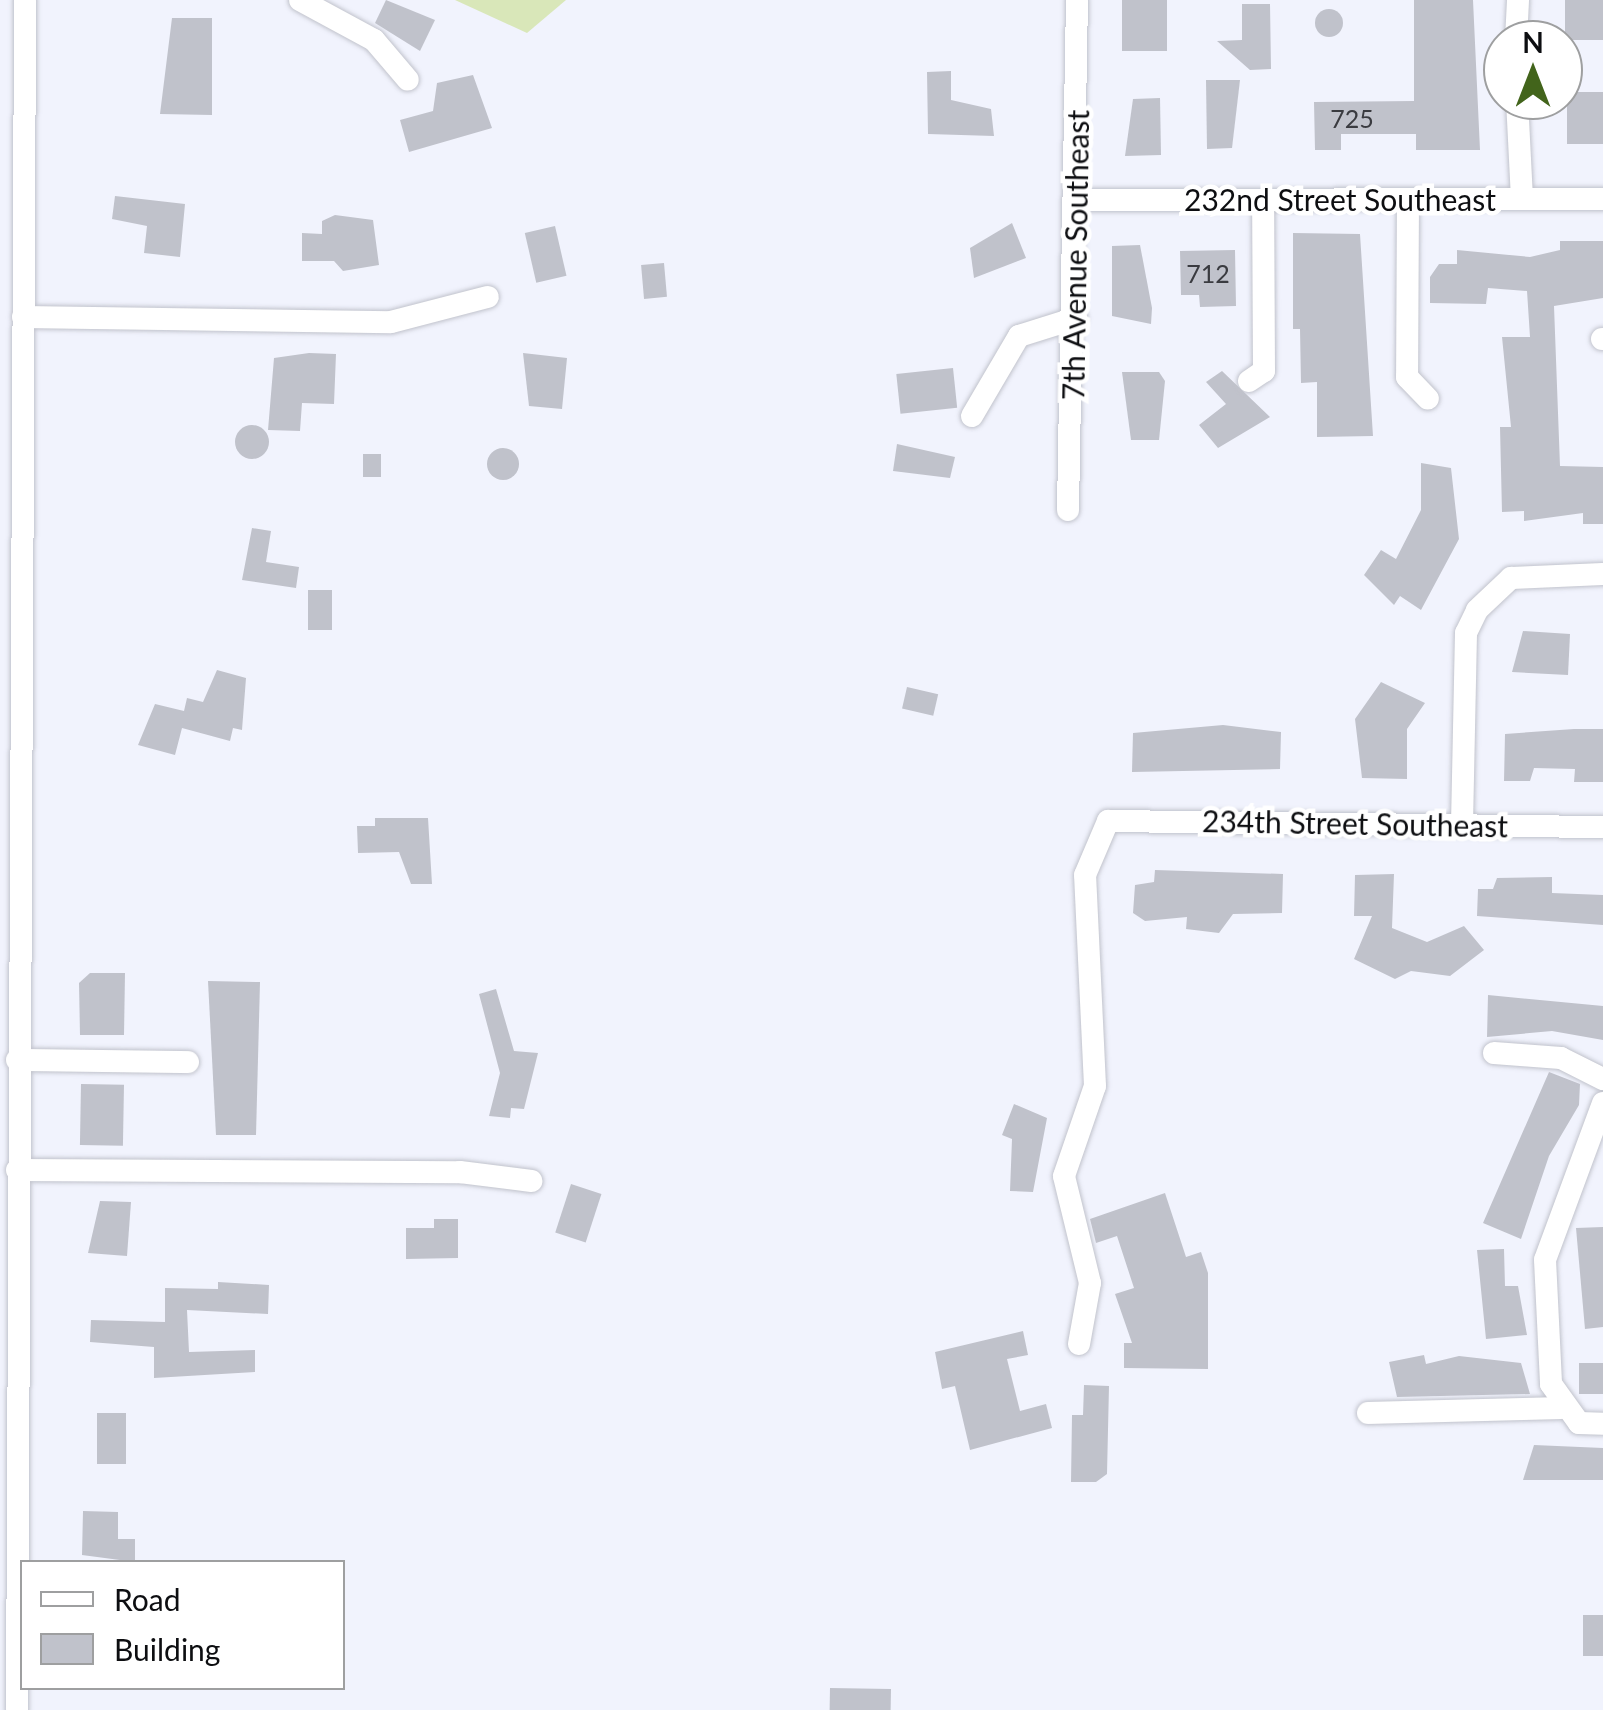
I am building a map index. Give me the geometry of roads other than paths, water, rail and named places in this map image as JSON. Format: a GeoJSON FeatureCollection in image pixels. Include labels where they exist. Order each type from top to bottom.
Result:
{"type":"FeatureCollection","features":[{"type":"Feature","properties":{"kind":"street"},"geometry":{"type":"LineString","coordinates":[[17,1710],[9,1307],[17,1170],[17,1060],[8,979],[9,674],[23,316],[25,0]]}},
{"type":"Feature","properties":{"kind":"street"},"geometry":{"type":"LineString","coordinates":[[300,0],[374,40],[408,80]]}},
{"type":"Feature","properties":{"kind":"street","name":"7th Avenue Southeast"},"geometry":{"type":"LineString","coordinates":[[1068,510],[1076,318],[1077,0]]}},
{"type":"Feature","properties":{"kind":"street"},"geometry":{"type":"LineString","coordinates":[[1518,120],[1522,199]]}},
{"type":"Feature","properties":{"kind":"street"},"geometry":{"type":"LineString","coordinates":[[0,169],[24,169]]}},
{"type":"Feature","properties":{"kind":"street","name":"232nd Street Southeast"},"geometry":{"type":"LineString","coordinates":[[1077,200],[1603,199]]}},
{"type":"Feature","properties":{"kind":"street"},"geometry":{"type":"LineString","coordinates":[[1249,381],[1264,371],[1263,200]]}},
{"type":"Feature","properties":{"kind":"street"},"geometry":{"type":"LineString","coordinates":[[1408,200],[1406,377],[1428,400]]}},
{"type":"Feature","properties":{"kind":"street"},"geometry":{"type":"LineString","coordinates":[[23,316],[391,322],[488,297]]}},
{"type":"Feature","properties":{"kind":"street"},"geometry":{"type":"LineString","coordinates":[[972,416],[1019,336],[1076,318]]}},
{"type":"Feature","properties":{"kind":"street"},"geometry":{"type":"LineString","coordinates":[[1462,824],[1466,633],[1489,596],[1535,572],[1603,574]]}},
{"type":"Feature","properties":{"kind":"street","name":"234th Street Southeast"},"geometry":{"type":"LineString","coordinates":[[1079,1344],[1090,1283],[1064,1176],[1095,1086],[1085,876],[1108,821],[1603,827]]}},
{"type":"Feature","properties":{"kind":"street"},"geometry":{"type":"LineString","coordinates":[[1494,1053],[1561,1058],[1603,1079]]}},
{"type":"Feature","properties":{"kind":"street"},"geometry":{"type":"LineString","coordinates":[[17,1060],[188,1062]]}},
{"type":"Feature","properties":{"kind":"street"},"geometry":{"type":"LineString","coordinates":[[1603,1103],[1546,1260],[1550,1384],[1561,1408],[1579,1424],[1603,1424]]}},
{"type":"Feature","properties":{"kind":"street"},"geometry":{"type":"LineString","coordinates":[[17,1170],[460,1172],[531,1181]]}},
{"type":"Feature","properties":{"kind":"street"},"geometry":{"type":"LineString","coordinates":[[1368,1413],[1561,1408]]}}]}
